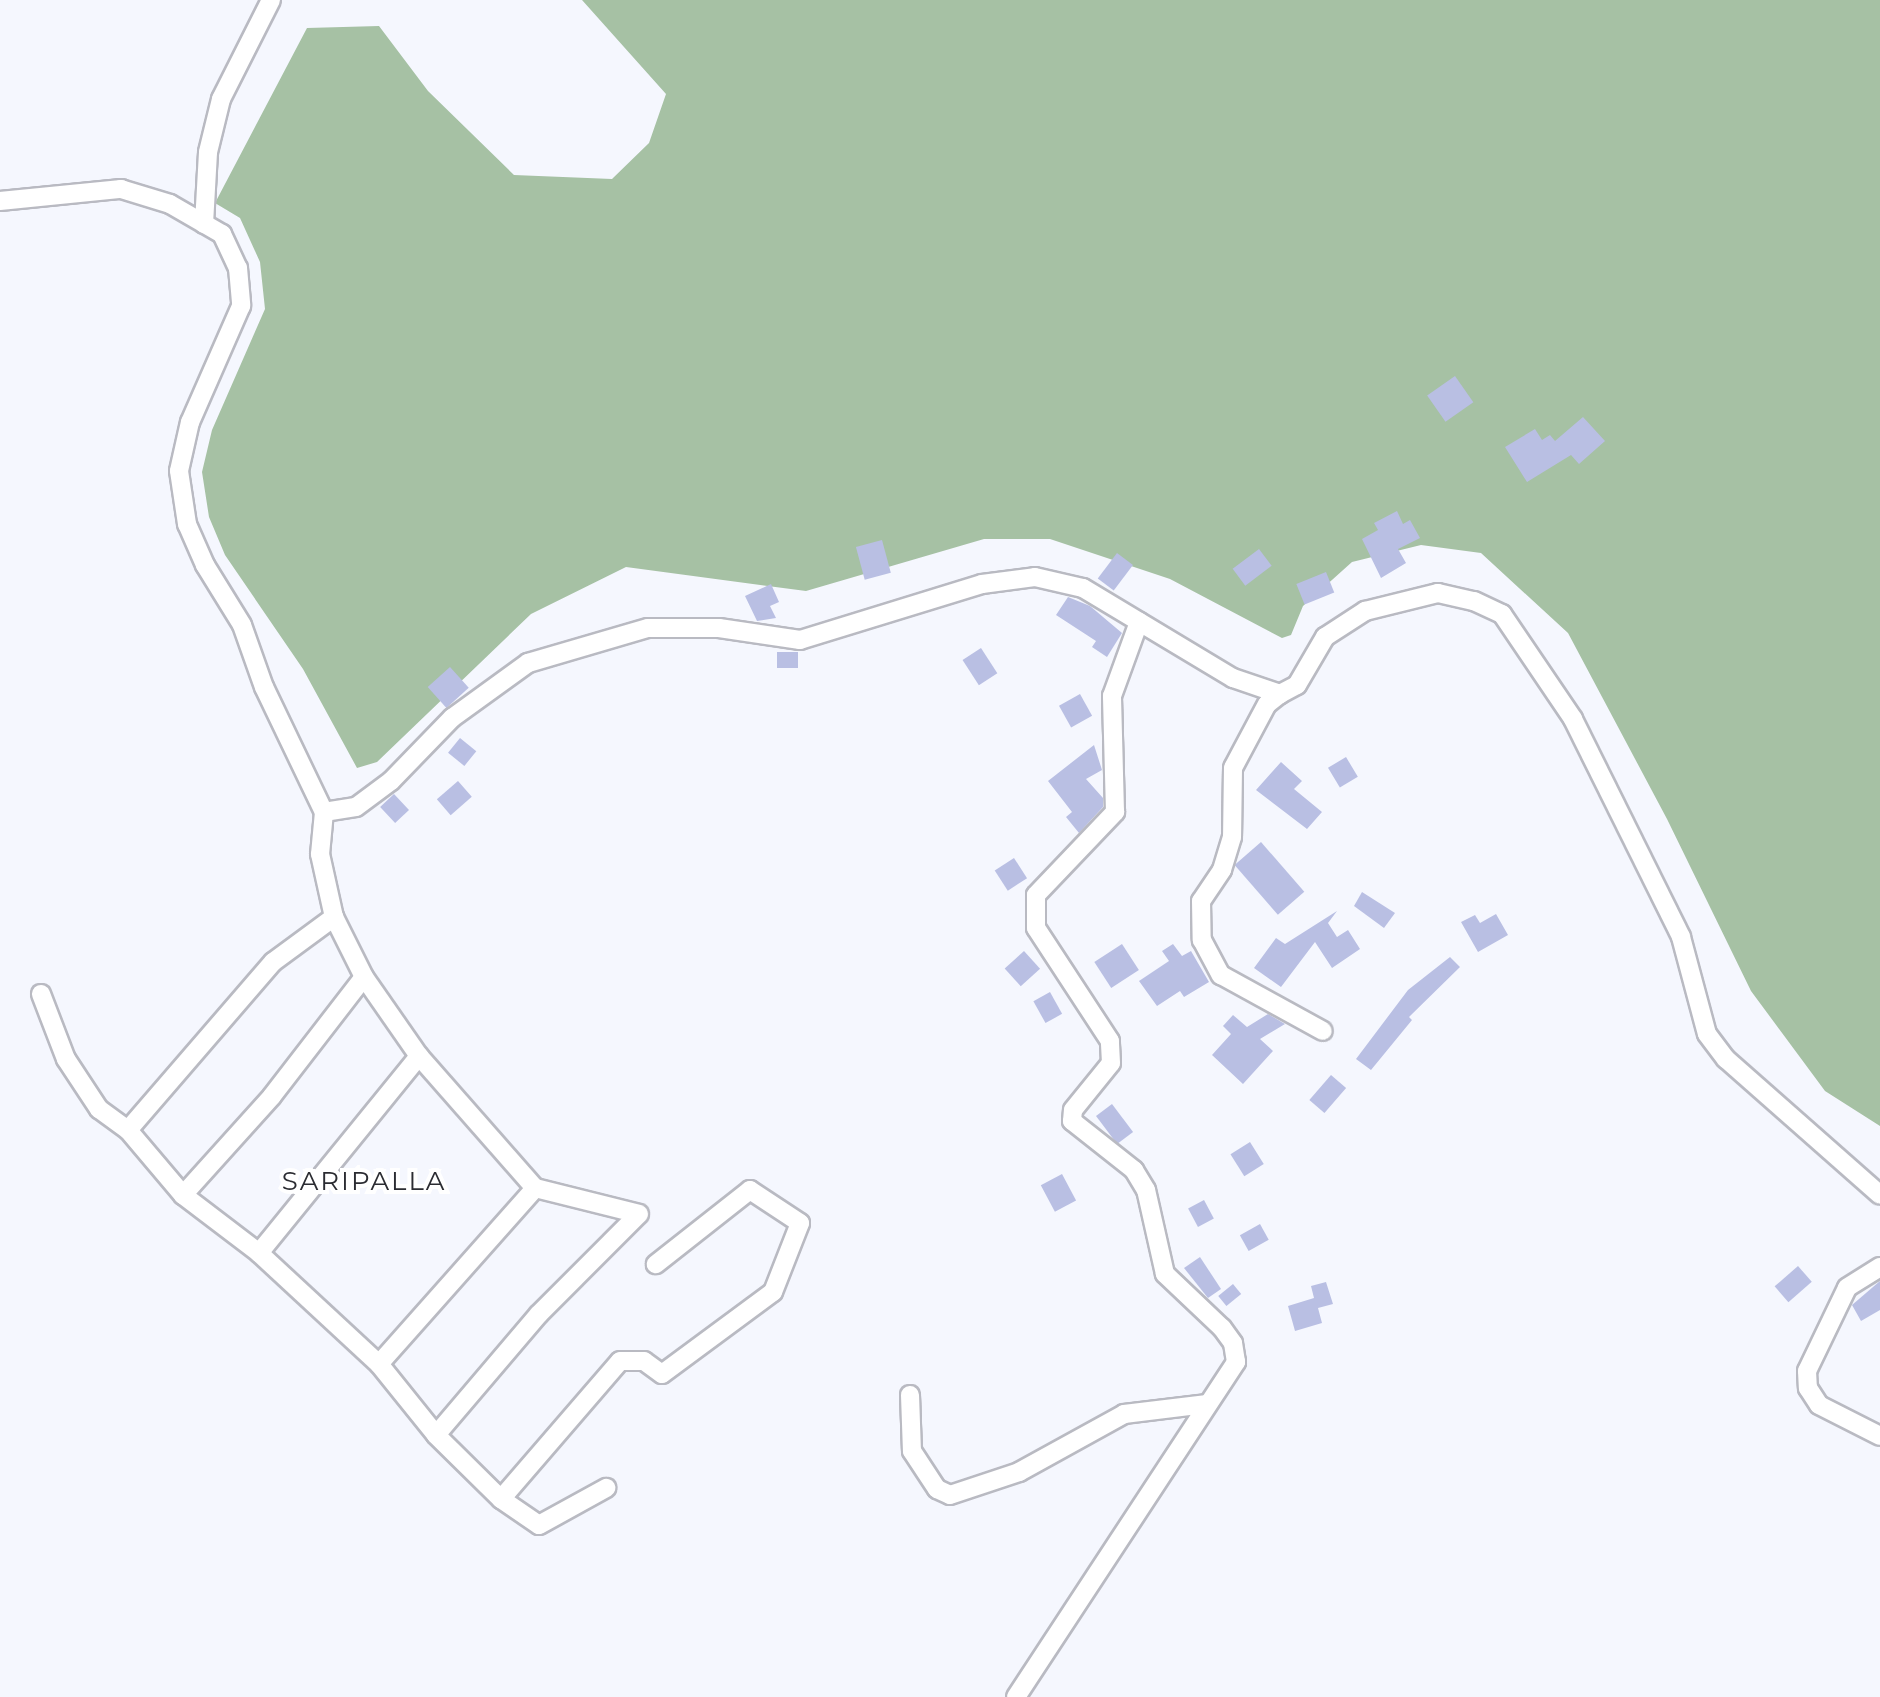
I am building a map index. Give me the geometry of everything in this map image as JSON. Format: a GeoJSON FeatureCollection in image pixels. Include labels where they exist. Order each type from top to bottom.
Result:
{"type":"FeatureCollection","features":[{"type":"Feature","properties":{"kind":"street"},"geometry":{"type":"LineString","coordinates":[[204,224],[208,152],[221,99],[271,0]]}},
{"type":"Feature","properties":{"kind":"street"},"geometry":{"type":"LineString","coordinates":[[0,201],[121,189],[170,204],[222,234],[238,268],[241,306],[190,422],[179,471],[187,524],[205,565],[242,625],[264,687],[324,812],[320,854],[334,917],[364,977],[419,1056],[535,1188],[639,1214],[539,1314],[436,1435]]}},
{"type":"Feature","properties":{"kind":"street"},"geometry":{"type":"LineString","coordinates":[[324,812],[356,807],[391,781],[452,718],[528,663],[648,628],[719,628],[800,640],[982,584],[1035,577],[1083,588],[1233,678],[1280,694]]}},
{"type":"Feature","properties":{"kind":"street"},"geometry":{"type":"LineString","coordinates":[[1323,1031],[1221,975],[1202,940],[1201,901],[1222,870],[1232,837],[1233,768],[1252,728],[1280,694],[1297,685],[1325,637],[1365,611],[1438,593],[1502,614],[1573,719],[1681,937],[1707,1034],[1726,1059],[1880,1195]]}},
{"type":"Feature","properties":{"kind":"street"},"geometry":{"type":"LineString","coordinates":[[1016,1697],[1236,1362],[1233,1343],[1165,1274],[1146,1190],[1134,1170],[1072,1121],[1073,1110],[1111,1063],[1110,1041],[1036,928],[1036,895],[1115,812],[1112,696],[1139,622]]}},
{"type":"Feature","properties":{"kind":"street"},"geometry":{"type":"LineString","coordinates":[[128,1130],[273,962],[334,917]]}},
{"type":"Feature","properties":{"kind":"street"},"geometry":{"type":"LineString","coordinates":[[183,1195],[272,1096],[364,977]]}},
{"type":"Feature","properties":{"kind":"street"},"geometry":{"type":"LineString","coordinates":[[41,994],[66,1059],[99,1109],[128,1130],[183,1195],[259,1253],[379,1364],[436,1435],[501,1499],[539,1525],[606,1488]]}},
{"type":"Feature","properties":{"kind":"street"},"geometry":{"type":"LineString","coordinates":[[259,1253],[419,1056]]}},
{"type":"Feature","properties":{"kind":"street"},"geometry":{"type":"LineString","coordinates":[[379,1364],[535,1188]]}},
{"type":"Feature","properties":{"kind":"street"},"geometry":{"type":"LineString","coordinates":[[501,1499],[620,1361],[644,1361],[662,1374],[708,1345],[773,1292],[800,1223],[750,1190],[656,1264]]}},
{"type":"Feature","properties":{"kind":"street"},"geometry":{"type":"LineString","coordinates":[[1880,1267],[1847,1288],[1807,1371],[1808,1388],[1819,1405],[1880,1436]]}},
{"type":"Feature","properties":{"kind":"street"},"geometry":{"type":"LineString","coordinates":[[910,1395],[912,1451],[937,1489],[950,1495],[1019,1472],[1124,1414],[1207,1404]]}},
{"type":"Feature","properties":{"kind":"green space"},"geometry":{"type":"Polygon","coordinates":[[[582,0],[1880,0],[1880,1126],[1825,1091],[1751,991],[1667,819],[1568,633],[1481,553],[1421,545],[1352,562],[1303,606],[1291,635],[1282,638],[1170,579],[1050,539],[984,539],[806,591],[626,567],[531,614],[377,762],[357,768],[303,669],[225,555],[209,517],[202,472],[212,430],[265,309],[260,262],[240,218],[215,203],[307,28],[379,26],[428,91],[514,175],[612,179],[649,143],[666,94],[582,0]]]}},
{"type":"Feature","properties":{"kind":"building"},"geometry":{"type":"Polygon","coordinates":[[[1455,376],[1473,402],[1446,422],[1427,396],[1455,376]]]}},
{"type":"Feature","properties":{"kind":"building"},"geometry":{"type":"Polygon","coordinates":[[[1583,417],[1605,441],[1579,464],[1571,455],[1527,482],[1505,447],[1535,429],[1542,440],[1550,435],[1555,441],[1583,417]]]}},
{"type":"Feature","properties":{"kind":"building"},"geometry":{"type":"Polygon","coordinates":[[[1397,511],[1403,524],[1410,520],[1420,538],[1398,549],[1406,563],[1381,578],[1362,539],[1378,530],[1374,523],[1397,511]]]}},
{"type":"Feature","properties":{"kind":"building"},"geometry":{"type":"Polygon","coordinates":[[[882,540],[891,573],[865,580],[856,547],[882,540]]]}},
{"type":"Feature","properties":{"kind":"building"},"geometry":{"type":"Polygon","coordinates":[[[1259,549],[1272,566],[1245,586],[1233,569],[1259,549]]]}},
{"type":"Feature","properties":{"kind":"building"},"geometry":{"type":"Polygon","coordinates":[[[1117,553],[1133,565],[1114,591],[1098,579],[1117,553]]]}},
{"type":"Feature","properties":{"kind":"building"},"geometry":{"type":"Polygon","coordinates":[[[1326,572],[1334,592],[1305,604],[1296,584],[1326,572]]]}},
{"type":"Feature","properties":{"kind":"building"},"geometry":{"type":"Polygon","coordinates":[[[771,584],[779,602],[770,606],[776,618],[757,621],[745,596],[771,584]]]}},
{"type":"Feature","properties":{"kind":"building"},"geometry":{"type":"Polygon","coordinates":[[[1068,597],[1090,606],[1122,633],[1107,657],[1092,647],[1096,641],[1056,615],[1068,597]]]}},
{"type":"Feature","properties":{"kind":"building"},"geometry":{"type":"Polygon","coordinates":[[[981,648],[997,673],[979,685],[963,660],[981,648]]]}},
{"type":"Feature","properties":{"kind":"building"},"geometry":{"type":"Polygon","coordinates":[[[777,652],[798,652],[798,668],[777,668],[777,652]]]}},
{"type":"Feature","properties":{"kind":"building"},"geometry":{"type":"Polygon","coordinates":[[[450,667],[469,688],[446,708],[428,687],[450,667]]]}},
{"type":"Feature","properties":{"kind":"building"},"geometry":{"type":"Polygon","coordinates":[[[1080,694],[1092,716],[1071,728],[1059,706],[1080,694]]]}},
{"type":"Feature","properties":{"kind":"building"},"geometry":{"type":"Polygon","coordinates":[[[460,738],[476,751],[464,766],[448,753],[460,738]]]}},
{"type":"Feature","properties":{"kind":"building"},"geometry":{"type":"Polygon","coordinates":[[[1094,745],[1102,770],[1086,779],[1103,798],[1103,807],[1079,833],[1066,817],[1072,812],[1048,781],[1094,745]]]}},
{"type":"Feature","properties":{"kind":"building"},"geometry":{"type":"Polygon","coordinates":[[[1346,757],[1358,777],[1340,788],[1328,768],[1346,757]]]}},
{"type":"Feature","properties":{"kind":"building"},"geometry":{"type":"Polygon","coordinates":[[[1281,762],[1302,781],[1294,789],[1322,812],[1307,829],[1256,790],[1281,762]]]}},
{"type":"Feature","properties":{"kind":"building"},"geometry":{"type":"Polygon","coordinates":[[[458,781],[472,797],[451,815],[437,799],[458,781]]]}},
{"type":"Feature","properties":{"kind":"building"},"geometry":{"type":"Polygon","coordinates":[[[394,794],[409,810],[395,823],[380,807],[394,794]]]}},
{"type":"Feature","properties":{"kind":"building"},"geometry":{"type":"Polygon","coordinates":[[[1261,842],[1304,892],[1278,915],[1235,865],[1261,842]]]}},
{"type":"Feature","properties":{"kind":"building"},"geometry":{"type":"Polygon","coordinates":[[[1014,858],[1027,878],[1008,891],[995,871],[1014,858]]]}},
{"type":"Feature","properties":{"kind":"building"},"geometry":{"type":"Polygon","coordinates":[[[1362,892],[1395,913],[1384,928],[1354,906],[1362,892]]]}},
{"type":"Feature","properties":{"kind":"building"},"geometry":{"type":"Polygon","coordinates":[[[1337,911],[1328,923],[1337,937],[1348,930],[1360,949],[1332,968],[1315,942],[1281,987],[1254,968],[1276,938],[1285,944],[1337,911]]]}},
{"type":"Feature","properties":{"kind":"building"},"geometry":{"type":"Polygon","coordinates":[[[1496,914],[1508,935],[1478,952],[1461,922],[1475,915],[1480,923],[1496,914]]]}},
{"type":"Feature","properties":{"kind":"building"},"geometry":{"type":"Polygon","coordinates":[[[1122,944],[1139,970],[1111,988],[1094,962],[1122,944]]]}},
{"type":"Feature","properties":{"kind":"building"},"geometry":{"type":"Polygon","coordinates":[[[1173,944],[1182,956],[1191,951],[1209,982],[1184,997],[1180,991],[1157,1006],[1139,981],[1169,961],[1162,951],[1173,944]]]}},
{"type":"Feature","properties":{"kind":"building"},"geometry":{"type":"Polygon","coordinates":[[[1024,951],[1040,969],[1021,986],[1005,968],[1024,951]]]}},
{"type":"Feature","properties":{"kind":"building"},"geometry":{"type":"Polygon","coordinates":[[[1450,957],[1460,967],[1409,1017],[1412,1020],[1371,1070],[1356,1059],[1408,990],[1450,957]]]}},
{"type":"Feature","properties":{"kind":"building"},"geometry":{"type":"Polygon","coordinates":[[[1050,992],[1062,1014],[1046,1023],[1033,1001],[1050,992]]]}},
{"type":"Feature","properties":{"kind":"building"},"geometry":{"type":"Polygon","coordinates":[[[1268,1014],[1285,1024],[1260,1039],[1273,1051],[1243,1084],[1212,1055],[1231,1034],[1223,1026],[1233,1015],[1247,1027],[1268,1014]]]}},
{"type":"Feature","properties":{"kind":"building"},"geometry":{"type":"Polygon","coordinates":[[[1331,1075],[1346,1088],[1324,1113],[1309,1100],[1331,1075]]]}},
{"type":"Feature","properties":{"kind":"building"},"geometry":{"type":"Polygon","coordinates":[[[1112,1104],[1133,1132],[1117,1144],[1096,1116],[1112,1104]]]}},
{"type":"Feature","properties":{"kind":"building"},"geometry":{"type":"Polygon","coordinates":[[[1250,1142],[1264,1164],[1244,1176],[1230,1154],[1250,1142]]]}},
{"type":"Feature","properties":{"kind":"building"},"geometry":{"type":"Polygon","coordinates":[[[1062,1174],[1076,1200],[1055,1212],[1041,1185],[1062,1174]]]}},
{"type":"Feature","properties":{"kind":"building"},"geometry":{"type":"Polygon","coordinates":[[[1204,1200],[1214,1219],[1198,1227],[1188,1208],[1204,1200]]]}},
{"type":"Feature","properties":{"kind":"building"},"geometry":{"type":"Polygon","coordinates":[[[1260,1224],[1269,1240],[1249,1251],[1240,1235],[1260,1224]]]}},
{"type":"Feature","properties":{"kind":"building"},"geometry":{"type":"Polygon","coordinates":[[[1200,1257],[1221,1289],[1208,1298],[1184,1268],[1200,1257]]]}},
{"type":"Feature","properties":{"kind":"building"},"geometry":{"type":"Polygon","coordinates":[[[1798,1266],[1812,1282],[1788,1302],[1775,1286],[1798,1266]]]}},
{"type":"Feature","properties":{"kind":"building"},"geometry":{"type":"Polygon","coordinates":[[[1880,1281],[1880,1310],[1861,1321],[1852,1305],[1880,1281]]]}},
{"type":"Feature","properties":{"kind":"building"},"geometry":{"type":"Polygon","coordinates":[[[1326,1282],[1333,1304],[1318,1308],[1322,1323],[1295,1331],[1288,1306],[1314,1298],[1311,1286],[1326,1282]]]}},
{"type":"Feature","properties":{"kind":"building"},"geometry":{"type":"Polygon","coordinates":[[[1233,1284],[1241,1294],[1226,1306],[1218,1296],[1233,1284]]]}},
{"type":"Feature","properties":{"kind":"district","name":"SARIPALLA"},"geometry":{"type":"Point","coordinates":[364,1182]}}]}
